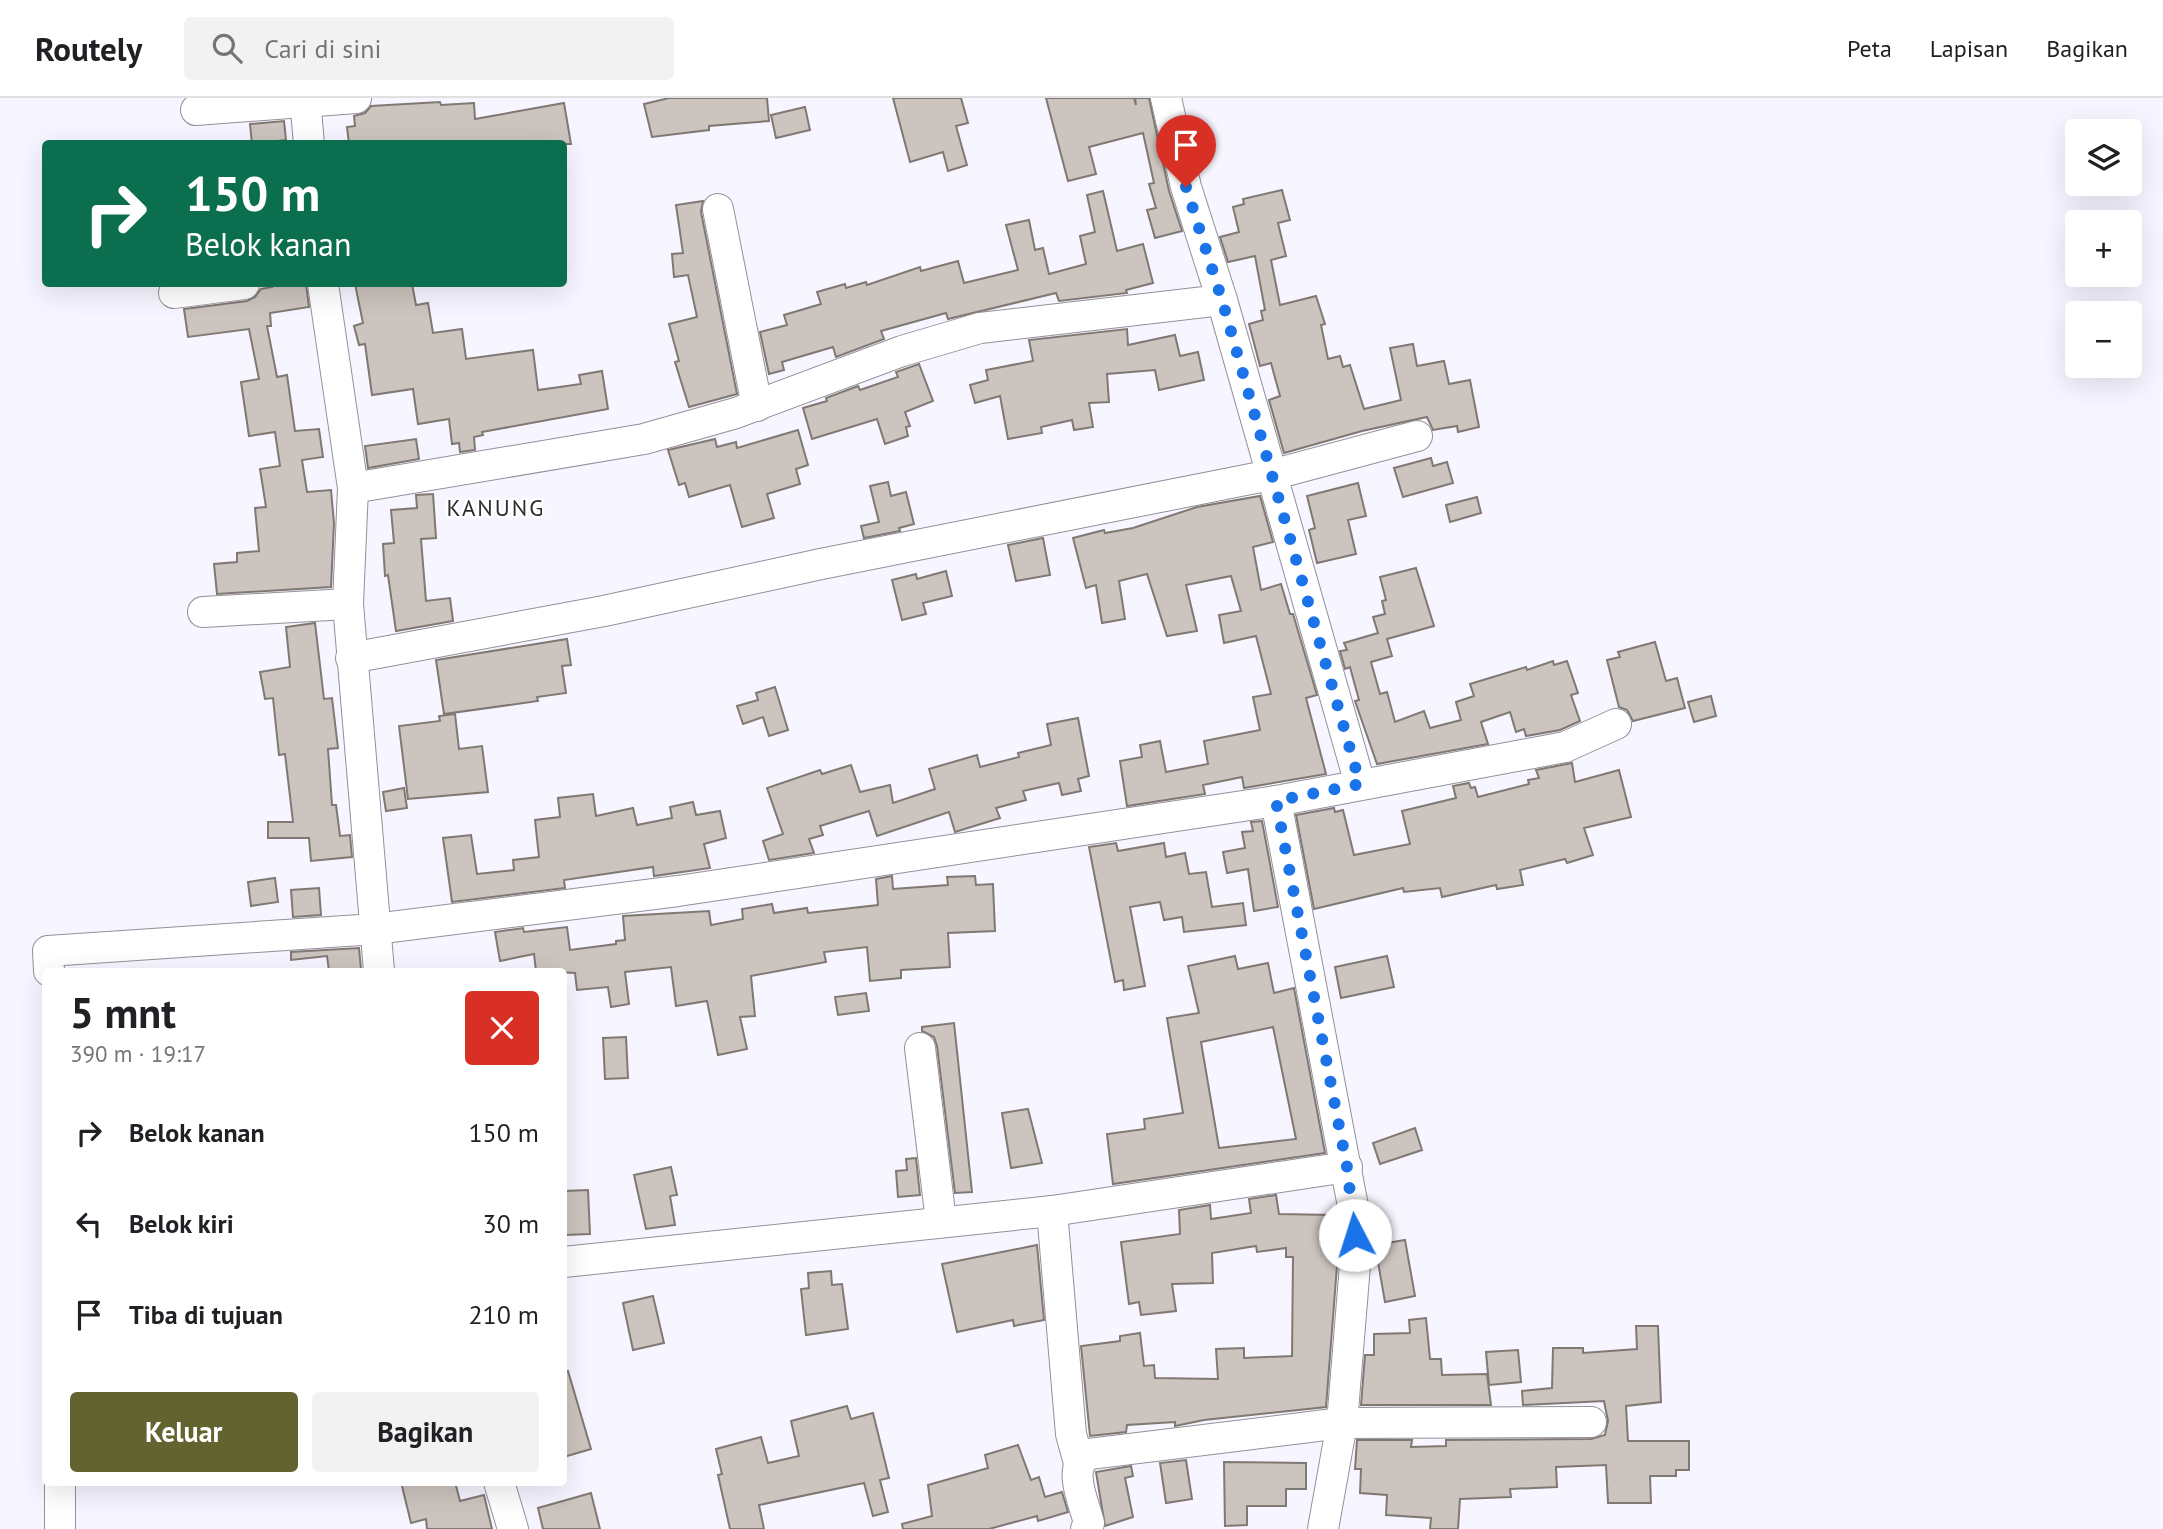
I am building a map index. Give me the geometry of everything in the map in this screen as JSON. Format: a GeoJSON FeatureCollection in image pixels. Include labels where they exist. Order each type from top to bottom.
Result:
{"type":"FeatureCollection","features":[{"type":"Feature","properties":{"kind":"street"},"geometry":{"type":"LineString","coordinates":[[196,110],[356,98]]}},
{"type":"Feature","properties":{"kind":"street"},"geometry":{"type":"LineString","coordinates":[[1167,98],[1186,187],[1222,300],[1360,784]]}},
{"type":"Feature","properties":{"kind":"street"},"geometry":{"type":"LineString","coordinates":[[305,100],[309,140]]}},
{"type":"Feature","properties":{"kind":"street"},"geometry":{"type":"LineString","coordinates":[[718,209],[757,406]]}},
{"type":"Feature","properties":{"kind":"street"},"geometry":{"type":"LineString","coordinates":[[174,293],[221,287]]}},
{"type":"Feature","properties":{"kind":"street"},"geometry":{"type":"LineString","coordinates":[[323,287],[353,488],[348,604],[379,968]]}},
{"type":"Feature","properties":{"kind":"street"},"geometry":{"type":"LineString","coordinates":[[353,488],[644,439],[757,406],[902,351],[980,328],[1222,300]]}},
{"type":"Feature","properties":{"kind":"street"},"geometry":{"type":"LineString","coordinates":[[351,658],[604,611],[821,564],[1271,475],[1417,436]]}},
{"type":"Feature","properties":{"kind":"street"},"geometry":{"type":"LineString","coordinates":[[202,612],[348,604]]}},
{"type":"Feature","properties":{"kind":"street"},"geometry":{"type":"LineString","coordinates":[[49,968],[48,951],[375,929],[678,891],[1276,801],[1565,747],[1616,724]]}},
{"type":"Feature","properties":{"kind":"street"},"geometry":{"type":"LineString","coordinates":[[1276,801],[1347,1167],[1356,1253],[1342,1423],[1323,1529]]}},
{"type":"Feature","properties":{"kind":"street"},"geometry":{"type":"LineString","coordinates":[[920,1048],[941,1221]]}},
{"type":"Feature","properties":{"kind":"street"},"geometry":{"type":"LineString","coordinates":[[567,1262],[1052,1211],[1347,1167]]}},
{"type":"Feature","properties":{"kind":"street"},"geometry":{"type":"LineString","coordinates":[[1052,1211],[1070,1434],[1079,1463]]}},
{"type":"Feature","properties":{"kind":"street"},"geometry":{"type":"LineString","coordinates":[[1086,1529],[1089,1523],[1076,1471],[1079,1463],[1089,1454],[1342,1423],[1591,1422]]}},
{"type":"Feature","properties":{"kind":"street"},"geometry":{"type":"LineString","coordinates":[[60,1486],[60,1529]]}},
{"type":"Feature","properties":{"kind":"street"},"geometry":{"type":"LineString","coordinates":[[500,1486],[513,1529]]}},
{"type":"Feature","properties":{"kind":"building"},"geometry":{"type":"Polygon","coordinates":[[[669,98],[767,98],[769,121],[709,126],[709,130],[652,137],[644,104],[669,98]]]}},
{"type":"Feature","properties":{"kind":"building"},"geometry":{"type":"Polygon","coordinates":[[[893,98],[961,98],[968,123],[956,126],[967,165],[948,171],[943,152],[910,162],[893,98]]]}},
{"type":"Feature","properties":{"kind":"building"},"geometry":{"type":"Polygon","coordinates":[[[1046,98],[1134,98],[1136,105],[1135,98],[1149,98],[1169,191],[1182,231],[1155,238],[1147,210],[1156,208],[1149,184],[1154,183],[1143,133],[1089,147],[1096,174],[1068,181],[1046,98]]]}},
{"type":"Feature","properties":{"kind":"building"},"geometry":{"type":"Polygon","coordinates":[[[474,103],[475,119],[564,103],[571,144],[567,144],[567,140],[349,140],[347,127],[355,126],[354,116],[365,113],[371,106],[474,103]]]}},
{"type":"Feature","properties":{"kind":"building"},"geometry":{"type":"Polygon","coordinates":[[[805,107],[810,130],[776,138],[771,115],[805,107]]]}},
{"type":"Feature","properties":{"kind":"building"},"geometry":{"type":"Polygon","coordinates":[[[284,121],[286,140],[252,140],[250,124],[284,121]]]}},
{"type":"Feature","properties":{"kind":"building"},"geometry":{"type":"Polygon","coordinates":[[[1282,190],[1290,220],[1278,223],[1286,256],[1271,260],[1280,305],[1316,296],[1325,324],[1321,325],[1328,359],[1340,356],[1343,367],[1350,365],[1364,409],[1401,400],[1390,348],[1413,344],[1417,366],[1444,361],[1449,384],[1470,380],[1479,427],[1458,432],[1457,426],[1433,430],[1427,417],[1362,431],[1284,453],[1269,400],[1280,396],[1271,363],[1260,366],[1249,324],[1263,320],[1261,311],[1265,310],[1255,256],[1228,262],[1220,237],[1239,232],[1233,207],[1244,204],[1243,199],[1282,190]]]}},
{"type":"Feature","properties":{"kind":"building"},"geometry":{"type":"Polygon","coordinates":[[[1103,191],[1117,251],[1143,244],[1153,283],[1126,290],[1127,293],[1059,301],[1056,293],[948,319],[946,313],[881,331],[884,339],[836,357],[833,347],[782,362],[784,370],[769,374],[760,332],[787,325],[784,315],[821,304],[817,292],[845,284],[846,288],[866,282],[867,285],[920,267],[921,271],[958,261],[964,283],[1018,270],[1006,225],[1029,220],[1035,250],[1043,248],[1049,274],[1086,264],[1080,236],[1095,232],[1087,195],[1103,191]]]}},
{"type":"Feature","properties":{"kind":"building"},"geometry":{"type":"Polygon","coordinates":[[[703,201],[701,212],[737,394],[689,407],[675,362],[679,361],[669,324],[697,317],[688,275],[674,277],[672,254],[683,253],[676,205],[703,201]]]}},
{"type":"Feature","properties":{"kind":"building"},"geometry":{"type":"Polygon","coordinates":[[[306,287],[309,307],[270,313],[271,326],[267,326],[277,377],[287,375],[295,431],[319,429],[323,457],[302,460],[307,492],[331,490],[334,523],[331,587],[217,594],[214,564],[237,562],[237,553],[259,551],[255,508],[266,507],[260,469],[280,466],[275,432],[249,436],[241,382],[259,379],[249,329],[188,337],[184,309],[247,301],[255,297],[261,289],[306,287]]]}},
{"type":"Feature","properties":{"kind":"building"},"geometry":{"type":"Polygon","coordinates":[[[356,287],[413,287],[416,305],[428,303],[433,333],[462,329],[466,359],[533,350],[538,390],[581,384],[579,375],[602,371],[608,409],[482,432],[483,435],[474,437],[475,450],[460,452],[459,443],[452,444],[449,419],[418,424],[413,389],[372,395],[365,344],[359,345],[354,326],[363,323],[356,287]]]}},
{"type":"Feature","properties":{"kind":"building"},"geometry":{"type":"Polygon","coordinates":[[[1127,329],[1128,345],[1175,335],[1180,356],[1198,352],[1204,380],[1159,390],[1155,370],[1107,374],[1109,402],[1089,403],[1093,427],[1074,430],[1072,420],[1041,427],[1042,433],[1008,439],[1000,396],[975,403],[970,385],[988,380],[986,370],[1033,361],[1029,340],[1127,329]]]}},
{"type":"Feature","properties":{"kind":"building"},"geometry":{"type":"Polygon","coordinates":[[[919,364],[933,401],[905,412],[910,426],[906,427],[908,436],[885,444],[877,419],[812,439],[803,408],[827,401],[826,398],[858,386],[860,390],[898,377],[896,372],[919,364]]]}},
{"type":"Feature","properties":{"kind":"building"},"geometry":{"type":"Polygon","coordinates":[[[798,430],[808,465],[796,469],[800,484],[767,494],[774,518],[742,527],[730,485],[689,497],[685,483],[679,485],[668,450],[715,439],[717,447],[736,442],[737,448],[798,430]]]}},
{"type":"Feature","properties":{"kind":"building"},"geometry":{"type":"Polygon","coordinates":[[[416,439],[419,459],[368,468],[365,446],[416,439]]]}},
{"type":"Feature","properties":{"kind":"building"},"geometry":{"type":"Polygon","coordinates":[[[1431,458],[1433,466],[1447,462],[1453,483],[1403,497],[1394,468],[1431,458]]]}},
{"type":"Feature","properties":{"kind":"building"},"geometry":{"type":"Polygon","coordinates":[[[888,482],[891,496],[906,492],[914,524],[899,528],[900,531],[864,538],[861,526],[879,522],[870,486],[888,482]]]}},
{"type":"Feature","properties":{"kind":"building"},"geometry":{"type":"Polygon","coordinates":[[[1358,483],[1366,516],[1348,520],[1356,554],[1317,563],[1309,530],[1315,528],[1307,496],[1358,483]]]}},
{"type":"Feature","properties":{"kind":"building"},"geometry":{"type":"Polygon","coordinates":[[[433,494],[436,538],[421,539],[426,601],[450,598],[453,621],[396,631],[388,575],[385,576],[383,544],[394,543],[391,510],[417,508],[416,495],[433,494]]]}},
{"type":"Feature","properties":{"kind":"building"},"geometry":{"type":"Polygon","coordinates":[[[1260,496],[1273,542],[1253,547],[1261,590],[1281,584],[1290,614],[1293,614],[1317,695],[1306,698],[1326,774],[1244,788],[1242,777],[1203,785],[1205,794],[1127,806],[1120,761],[1142,757],[1140,745],[1160,741],[1166,772],[1208,764],[1204,741],[1260,730],[1253,697],[1271,694],[1256,636],[1224,643],[1219,615],[1241,611],[1231,576],[1186,585],[1197,631],[1167,636],[1147,574],[1119,581],[1125,619],[1102,623],[1096,585],[1086,588],[1073,538],[1104,530],[1105,533],[1133,528],[1197,507],[1260,496]]]}},
{"type":"Feature","properties":{"kind":"building"},"geometry":{"type":"Polygon","coordinates":[[[1477,497],[1481,513],[1450,522],[1446,505],[1477,497]]]}},
{"type":"Feature","properties":{"kind":"building"},"geometry":{"type":"Polygon","coordinates":[[[1043,538],[1050,575],[1016,581],[1008,545],[1043,538]]]}},
{"type":"Feature","properties":{"kind":"building"},"geometry":{"type":"Polygon","coordinates":[[[1416,568],[1434,626],[1387,639],[1392,656],[1371,662],[1380,694],[1387,692],[1395,722],[1424,711],[1430,728],[1461,720],[1456,702],[1474,696],[1470,684],[1553,661],[1554,665],[1567,661],[1578,693],[1571,695],[1580,721],[1560,730],[1526,736],[1524,729],[1516,732],[1510,712],[1481,722],[1488,744],[1377,764],[1355,701],[1359,700],[1350,667],[1345,669],[1340,651],[1347,650],[1344,643],[1378,633],[1373,617],[1385,614],[1382,601],[1386,600],[1380,577],[1416,568]]]}},
{"type":"Feature","properties":{"kind":"building"},"geometry":{"type":"Polygon","coordinates":[[[946,571],[952,596],[923,603],[926,614],[902,620],[892,580],[916,574],[917,579],[946,571]]]}},
{"type":"Feature","properties":{"kind":"building"},"geometry":{"type":"Polygon","coordinates":[[[315,623],[324,699],[332,698],[338,748],[328,749],[332,805],[336,805],[340,836],[350,835],[352,857],[311,861],[309,838],[268,838],[268,822],[293,822],[285,754],[279,755],[273,698],[265,699],[260,672],[290,667],[286,627],[315,623]]]}},
{"type":"Feature","properties":{"kind":"building"},"geometry":{"type":"Polygon","coordinates":[[[567,639],[571,665],[562,666],[566,693],[537,697],[538,701],[444,714],[436,660],[567,639]]]}},
{"type":"Feature","properties":{"kind":"building"},"geometry":{"type":"Polygon","coordinates":[[[1655,642],[1666,681],[1677,678],[1685,708],[1633,721],[1627,710],[1619,707],[1607,660],[1620,657],[1618,652],[1655,642]]]}},
{"type":"Feature","properties":{"kind":"building"},"geometry":{"type":"Polygon","coordinates":[[[775,687],[788,730],[769,736],[763,717],[743,724],[737,706],[758,700],[756,693],[775,687]]]}},
{"type":"Feature","properties":{"kind":"building"},"geometry":{"type":"Polygon","coordinates":[[[1711,696],[1716,716],[1694,722],[1688,702],[1711,696]]]}},
{"type":"Feature","properties":{"kind":"building"},"geometry":{"type":"Polygon","coordinates":[[[455,714],[459,749],[482,746],[488,792],[408,799],[399,726],[440,721],[439,716],[455,714]]]}},
{"type":"Feature","properties":{"kind":"building"},"geometry":{"type":"Polygon","coordinates":[[[1078,718],[1089,776],[1078,779],[1081,791],[1062,795],[1059,783],[1023,791],[1026,800],[996,808],[1000,818],[955,832],[949,812],[877,836],[869,811],[820,826],[823,835],[809,839],[814,853],[769,860],[763,841],[783,834],[767,788],[820,770],[822,774],[851,765],[860,792],[890,785],[893,803],[935,789],[929,769],[977,755],[980,767],[1019,757],[1018,753],[1051,745],[1047,724],[1078,718]]]}},
{"type":"Feature","properties":{"kind":"building"},"geometry":{"type":"Polygon","coordinates":[[[1572,763],[1575,782],[1619,770],[1631,817],[1584,828],[1593,855],[1567,863],[1565,859],[1520,870],[1523,885],[1497,889],[1496,885],[1442,897],[1440,888],[1404,892],[1403,888],[1314,909],[1296,815],[1334,808],[1335,812],[1343,810],[1354,855],[1410,844],[1402,811],[1456,798],[1453,786],[1469,783],[1471,788],[1475,787],[1478,797],[1529,784],[1528,780],[1539,778],[1536,770],[1572,763]]]}},
{"type":"Feature","properties":{"kind":"building"},"geometry":{"type":"Polygon","coordinates":[[[404,788],[407,808],[386,811],[383,792],[404,788]]]}},
{"type":"Feature","properties":{"kind":"building"},"geometry":{"type":"Polygon","coordinates":[[[593,794],[596,816],[633,808],[637,825],[672,818],[670,807],[693,802],[696,815],[720,811],[726,838],[704,844],[710,868],[654,876],[653,867],[564,880],[565,888],[452,902],[443,838],[471,835],[477,874],[514,870],[513,860],[539,857],[535,820],[560,817],[558,798],[593,794]]]}},
{"type":"Feature","properties":{"kind":"building"},"geometry":{"type":"Polygon","coordinates":[[[1262,821],[1278,907],[1254,911],[1248,869],[1227,873],[1223,852],[1245,848],[1242,832],[1253,831],[1251,822],[1262,821]]]}},
{"type":"Feature","properties":{"kind":"building"},"geometry":{"type":"Polygon","coordinates":[[[1116,843],[1118,851],[1164,843],[1166,857],[1185,853],[1189,874],[1206,872],[1212,907],[1243,903],[1246,925],[1184,932],[1182,917],[1164,920],[1160,902],[1130,907],[1145,986],[1124,990],[1123,980],[1115,982],[1089,847],[1116,843]]]}},
{"type":"Feature","properties":{"kind":"building"},"geometry":{"type":"Polygon","coordinates":[[[892,876],[893,889],[948,885],[947,877],[975,876],[976,885],[993,884],[995,931],[948,933],[950,967],[901,970],[901,978],[870,981],[867,947],[824,952],[826,962],[751,976],[755,1016],[740,1017],[747,1049],[718,1055],[707,1001],[676,1006],[671,967],[625,972],[629,1004],[611,1007],[608,987],[577,990],[575,973],[567,973],[567,968],[536,968],[534,954],[500,961],[495,932],[567,927],[570,950],[616,944],[616,941],[625,940],[623,916],[709,911],[711,925],[743,919],[742,909],[772,904],[774,913],[807,908],[808,913],[878,905],[876,879],[892,876]]]}},
{"type":"Feature","properties":{"kind":"building"},"geometry":{"type":"Polygon","coordinates":[[[275,878],[278,902],[251,906],[248,882],[275,878]]]}},
{"type":"Feature","properties":{"kind":"building"},"geometry":{"type":"Polygon","coordinates":[[[319,888],[321,915],[293,917],[291,890],[319,888]]]}},
{"type":"Feature","properties":{"kind":"building"},"geometry":{"type":"Polygon","coordinates":[[[359,948],[361,968],[329,968],[327,956],[291,960],[291,952],[359,948]]]}},
{"type":"Feature","properties":{"kind":"building"},"geometry":{"type":"Polygon","coordinates":[[[1235,956],[1238,969],[1268,963],[1274,993],[1294,988],[1325,1153],[1113,1184],[1107,1134],[1145,1129],[1144,1119],[1183,1113],[1167,1018],[1199,1013],[1188,966],[1235,956]],[[1273,1027],[1201,1042],[1219,1148],[1296,1139],[1273,1027]]]}},
{"type":"Feature","properties":{"kind":"building"},"geometry":{"type":"Polygon","coordinates":[[[1387,956],[1394,987],[1341,998],[1335,967],[1387,956]]]}},
{"type":"Feature","properties":{"kind":"building"},"geometry":{"type":"Polygon","coordinates":[[[866,993],[869,1011],[838,1015],[835,997],[866,993]]]}},
{"type":"Feature","properties":{"kind":"building"},"geometry":{"type":"Polygon","coordinates":[[[954,1023],[972,1192],[955,1193],[937,1046],[934,1037],[922,1031],[922,1027],[954,1023]]]}},
{"type":"Feature","properties":{"kind":"building"},"geometry":{"type":"Polygon","coordinates":[[[626,1037],[628,1078],[605,1079],[603,1038],[626,1037]]]}},
{"type":"Feature","properties":{"kind":"building"},"geometry":{"type":"Polygon","coordinates":[[[1028,1109],[1042,1163],[1011,1168],[1002,1113],[1028,1109]]]}},
{"type":"Feature","properties":{"kind":"building"},"geometry":{"type":"Polygon","coordinates":[[[1415,1128],[1422,1150],[1380,1164],[1373,1143],[1415,1128]]]}},
{"type":"Feature","properties":{"kind":"building"},"geometry":{"type":"Polygon","coordinates":[[[916,1158],[920,1195],[898,1197],[896,1171],[907,1170],[906,1159],[916,1158]]]}},
{"type":"Feature","properties":{"kind":"building"},"geometry":{"type":"Polygon","coordinates":[[[671,1167],[677,1195],[670,1196],[675,1225],[646,1229],[634,1175],[671,1167]]]}},
{"type":"Feature","properties":{"kind":"building"},"geometry":{"type":"Polygon","coordinates":[[[588,1190],[590,1234],[567,1235],[567,1191],[588,1190]]]}},
{"type":"Feature","properties":{"kind":"building"},"geometry":{"type":"Polygon","coordinates":[[[1276,1195],[1279,1214],[1332,1215],[1332,1221],[1338,1221],[1326,1407],[1204,1420],[1175,1426],[1175,1422],[1127,1425],[1126,1432],[1090,1436],[1081,1346],[1120,1341],[1120,1336],[1140,1333],[1144,1366],[1154,1365],[1155,1378],[1218,1379],[1216,1349],[1244,1348],[1244,1358],[1292,1356],[1293,1257],[1286,1257],[1286,1248],[1257,1252],[1256,1246],[1212,1253],[1213,1283],[1172,1284],[1176,1311],[1141,1315],[1139,1302],[1129,1304],[1121,1242],[1180,1234],[1179,1210],[1210,1205],[1211,1219],[1251,1213],[1249,1199],[1276,1195]]]}},
{"type":"Feature","properties":{"kind":"building"},"geometry":{"type":"Polygon","coordinates":[[[1405,1240],[1415,1296],[1385,1302],[1375,1245],[1405,1240]]]}},
{"type":"Feature","properties":{"kind":"building"},"geometry":{"type":"Polygon","coordinates":[[[1037,1245],[1044,1320],[1014,1326],[1013,1320],[957,1332],[942,1264],[1037,1245]]]}},
{"type":"Feature","properties":{"kind":"building"},"geometry":{"type":"Polygon","coordinates":[[[831,1271],[832,1285],[842,1284],[848,1329],[806,1335],[801,1289],[809,1288],[808,1273],[831,1271]]]}},
{"type":"Feature","properties":{"kind":"building"},"geometry":{"type":"Polygon","coordinates":[[[653,1296],[664,1343],[633,1350],[623,1303],[653,1296]]]}},
{"type":"Feature","properties":{"kind":"building"},"geometry":{"type":"Polygon","coordinates":[[[1426,1318],[1430,1359],[1441,1359],[1442,1375],[1487,1374],[1491,1405],[1361,1405],[1365,1355],[1374,1355],[1374,1334],[1410,1333],[1409,1320],[1426,1318]]]}},
{"type":"Feature","properties":{"kind":"building"},"geometry":{"type":"Polygon","coordinates":[[[1636,1326],[1658,1326],[1661,1402],[1626,1406],[1628,1441],[1689,1441],[1689,1470],[1676,1470],[1676,1476],[1650,1476],[1651,1503],[1608,1503],[1606,1465],[1556,1467],[1557,1487],[1510,1489],[1511,1497],[1460,1499],[1458,1529],[1430,1529],[1431,1518],[1386,1515],[1387,1495],[1360,1493],[1361,1469],[1355,1469],[1357,1440],[1412,1440],[1411,1447],[1446,1446],[1446,1440],[1591,1439],[1605,1435],[1608,1421],[1604,1401],[1523,1405],[1522,1391],[1552,1388],[1553,1348],[1583,1348],[1583,1353],[1637,1349],[1636,1326]]]}},
{"type":"Feature","properties":{"kind":"building"},"geometry":{"type":"Polygon","coordinates":[[[1518,1350],[1521,1382],[1489,1385],[1486,1352],[1518,1350]]]}},
{"type":"Feature","properties":{"kind":"building"},"geometry":{"type":"Polygon","coordinates":[[[567,1371],[591,1449],[567,1456],[567,1371]]]}},
{"type":"Feature","properties":{"kind":"building"},"geometry":{"type":"Polygon","coordinates":[[[847,1406],[851,1419],[873,1413],[889,1478],[880,1480],[888,1512],[873,1516],[864,1483],[759,1505],[764,1529],[730,1529],[718,1475],[722,1474],[716,1449],[761,1437],[768,1463],[799,1456],[791,1421],[847,1406]]]}},
{"type":"Feature","properties":{"kind":"building"},"geometry":{"type":"Polygon","coordinates":[[[1018,1445],[1031,1480],[1039,1477],[1045,1497],[1062,1492],[1068,1512],[1038,1521],[1037,1516],[989,1529],[903,1529],[902,1524],[932,1516],[928,1485],[988,1468],[985,1455],[1018,1445]]]}},
{"type":"Feature","properties":{"kind":"building"},"geometry":{"type":"Polygon","coordinates":[[[1186,1460],[1192,1499],[1166,1503],[1160,1463],[1186,1460]]]}},
{"type":"Feature","properties":{"kind":"building"},"geometry":{"type":"Polygon","coordinates":[[[1224,1462],[1306,1463],[1306,1489],[1286,1489],[1286,1506],[1247,1506],[1247,1525],[1225,1526],[1224,1462]]]}},
{"type":"Feature","properties":{"kind":"building"},"geometry":{"type":"Polygon","coordinates":[[[1131,1466],[1133,1476],[1125,1478],[1133,1517],[1105,1526],[1096,1472],[1131,1466]]]}},
{"type":"Feature","properties":{"kind":"building"},"geometry":{"type":"Polygon","coordinates":[[[402,1486],[456,1486],[460,1501],[484,1495],[492,1529],[427,1529],[426,1519],[411,1523],[402,1486]]]}},
{"type":"Feature","properties":{"kind":"building"},"geometry":{"type":"Polygon","coordinates":[[[591,1493],[600,1529],[543,1529],[538,1508],[591,1493]]]}},
{"type":"Feature","properties":{"kind":"district","name":"KANUNG"},"geometry":{"type":"Point","coordinates":[496,508]}},
{"type":"Feature","properties":{"kind":"route"},"geometry":{"type":"LineString","coordinates":[[1186,187],[1222,300],[1360,784],[1276,801],[1347,1167],[1355,1235]]}}]}
